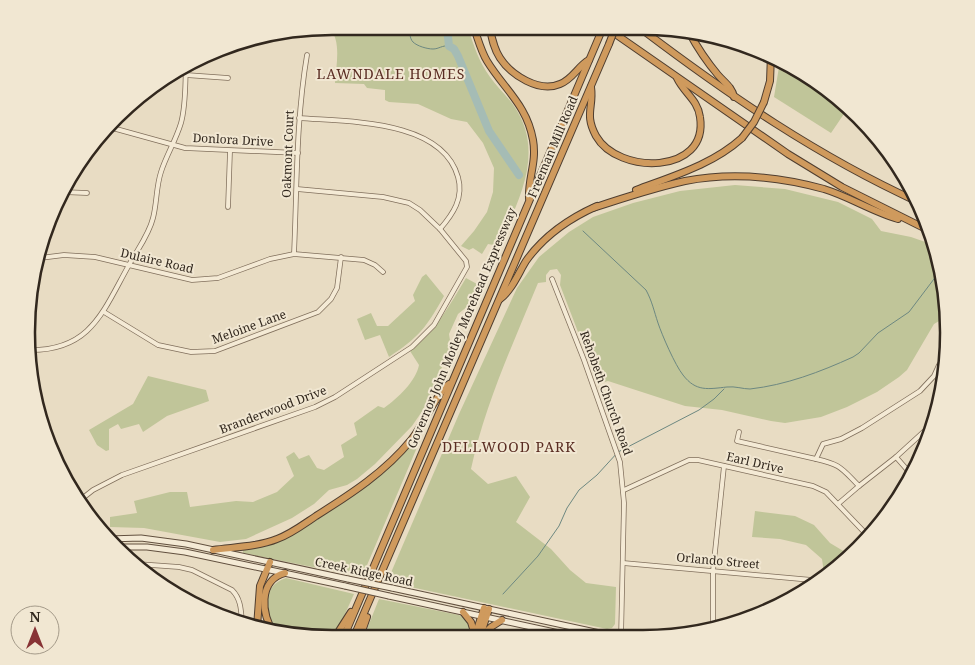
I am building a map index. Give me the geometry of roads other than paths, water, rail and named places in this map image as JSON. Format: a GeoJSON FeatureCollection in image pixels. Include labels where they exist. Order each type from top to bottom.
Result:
{"type":"FeatureCollection","features":[{"type":"Feature","properties":{"kind":"highway"},"geometry":{"type":"LineString","coordinates":[[477,35],[486,59],[519,102],[529,122],[535,154],[529,188],[530,199]]}},
{"type":"Feature","properties":{"kind":"highway"},"geometry":{"type":"LineString","coordinates":[[491,35],[497,54],[505,65],[523,79],[537,85],[555,86],[560,84],[568,80],[582,64],[589,60]]}},
{"type":"Feature","properties":{"kind":"highway","name":"Governor John Motley Morehead Expressway"},"geometry":{"type":"LineString","coordinates":[[347,630],[600,35]]}},
{"type":"Feature","properties":{"kind":"highway","name":"Freeman Mill Road"},"geometry":{"type":"LineString","coordinates":[[500,300],[612,35]]}},
{"type":"Feature","properties":{"kind":"highway"},"geometry":{"type":"LineString","coordinates":[[619,35],[796,159],[842,187],[920,226]]}},
{"type":"Feature","properties":{"kind":"highway"},"geometry":{"type":"LineString","coordinates":[[650,35],[734,97],[819,151],[907,197]]}},
{"type":"Feature","properties":{"kind":"highway"},"geometry":{"type":"LineString","coordinates":[[694,40],[719,76],[732,90],[734,97]]}},
{"type":"Feature","properties":{"kind":"highway"},"geometry":{"type":"LineString","coordinates":[[500,300],[507,294],[534,251],[567,223],[593,208],[705,164],[742,138],[754,122],[764,102],[770,76],[770,64]]}},
{"type":"Feature","properties":{"kind":"highway"},"geometry":{"type":"LineString","coordinates":[[591,86],[590,122],[601,142],[619,155],[636,162],[663,163],[670,162],[689,152],[696,143],[701,129],[697,104],[680,86],[677,77]]}},
{"type":"Feature","properties":{"kind":"highway"},"geometry":{"type":"LineString","coordinates":[[593,208],[685,181],[758,177],[826,190],[884,215],[913,223]]}},
{"type":"Feature","properties":{"kind":"highway","name":"Governor John Motley Morehead Expressway"},"geometry":{"type":"LineString","coordinates":[[357,630],[500,300]]}},
{"type":"Feature","properties":{"kind":"highway"},"geometry":{"type":"LineString","coordinates":[[213,550],[249,546],[278,539],[344,500],[370,481],[393,460],[411,440],[444,388],[450,384]]}},
{"type":"Feature","properties":{"kind":"highway"},"geometry":{"type":"LineString","coordinates":[[257,620],[260,586],[270,562]]}},
{"type":"Feature","properties":{"kind":"highway"},"geometry":{"type":"LineString","coordinates":[[269,623],[266,617],[265,594],[271,581],[280,574],[285,573]]}},
{"type":"Feature","properties":{"kind":"highway"},"geometry":{"type":"LineString","coordinates":[[340,630],[356,605]]}},
{"type":"Feature","properties":{"kind":"highway"},"geometry":{"type":"LineString","coordinates":[[362,630],[368,607]]}},
{"type":"Feature","properties":{"kind":"highway"},"geometry":{"type":"LineString","coordinates":[[482,630],[486,609]]}},
{"type":"Feature","properties":{"kind":"highway"},"geometry":{"type":"LineString","coordinates":[[463,612],[472,622],[474,630]]}},
{"type":"Feature","properties":{"kind":"highway"},"geometry":{"type":"LineString","coordinates":[[478,630],[484,616]]}},
{"type":"Feature","properties":{"kind":"highway"},"geometry":{"type":"LineString","coordinates":[[488,630],[502,620]]}},
{"type":"Feature","properties":{"kind":"main road","name":"Creek Ridge Road"},"geometry":{"type":"LineString","coordinates":[[118,539],[164,540],[585,630]]}},
{"type":"Feature","properties":{"kind":"main road","name":"Creek Ridge Road"},"geometry":{"type":"LineString","coordinates":[[126,547],[168,549],[546,630]]}},
{"type":"Feature","properties":{"kind":"street","name":"Oakmont Court"},"geometry":{"type":"LineString","coordinates":[[294,254],[299,118],[307,55]]}},
{"type":"Feature","properties":{"kind":"street"},"geometry":{"type":"LineString","coordinates":[[36,350],[49,349],[73,341],[87,332],[104,312],[148,232],[153,217],[160,173],[181,124],[184,110],[186,75],[228,78]]}},
{"type":"Feature","properties":{"kind":"street"},"geometry":{"type":"LineString","coordinates":[[299,118],[382,125],[409,133],[435,146],[452,163],[460,183],[456,208],[440,229]]}},
{"type":"Feature","properties":{"kind":"street","name":"Donlora Drive"},"geometry":{"type":"LineString","coordinates":[[116,129],[173,143],[185,148],[298,153]]}},
{"type":"Feature","properties":{"kind":"street"},"geometry":{"type":"LineString","coordinates":[[228,207],[230,151]]}},
{"type":"Feature","properties":{"kind":"street","name":"Branderwood Drive"},"geometry":{"type":"LineString","coordinates":[[84,497],[122,474],[315,407],[335,397],[412,347],[434,325],[468,268],[466,261],[425,214],[409,203],[383,197],[297,189]]}},
{"type":"Feature","properties":{"kind":"street"},"geometry":{"type":"LineString","coordinates":[[71,192],[87,193]]}},
{"type":"Feature","properties":{"kind":"street","name":"Dulaire Road"},"geometry":{"type":"LineString","coordinates":[[45,257],[56,255],[86,255],[186,279],[207,280],[227,275],[276,257],[294,254],[341,257],[370,262],[383,272]]}},
{"type":"Feature","properties":{"kind":"street","name":"Meloine Lane"},"geometry":{"type":"LineString","coordinates":[[104,312],[158,345],[191,352],[215,351],[318,312],[328,303],[337,288],[341,257]]}},
{"type":"Feature","properties":{"kind":"street","name":"Rehobeth Church Road"},"geometry":{"type":"LineString","coordinates":[[552,279],[617,449],[624,490],[621,630]]}},
{"type":"Feature","properties":{"kind":"street"},"geometry":{"type":"LineString","coordinates":[[816,459],[823,444],[841,439],[862,428],[920,391],[934,376],[937,369]]}},
{"type":"Feature","properties":{"kind":"street"},"geometry":{"type":"LineString","coordinates":[[739,432],[737,441],[834,464],[845,471],[859,486]]}},
{"type":"Feature","properties":{"kind":"street"},"geometry":{"type":"LineString","coordinates":[[838,504],[922,433]]}},
{"type":"Feature","properties":{"kind":"street"},"geometry":{"type":"LineString","coordinates":[[896,457],[906,469]]}},
{"type":"Feature","properties":{"kind":"street","name":"Earl Drive"},"geometry":{"type":"LineString","coordinates":[[624,490],[689,460],[698,460],[813,486],[826,492],[864,531]]}},
{"type":"Feature","properties":{"kind":"street"},"geometry":{"type":"LineString","coordinates":[[713,621],[712,570],[724,466]]}},
{"type":"Feature","properties":{"kind":"street","name":"Orlando Street"},"geometry":{"type":"LineString","coordinates":[[623,562],[809,580]]}},
{"type":"Feature","properties":{"kind":"street"},"geometry":{"type":"LineString","coordinates":[[146,565],[192,570],[232,590],[240,603],[241,615]]}},
{"type":"Feature","properties":{"kind":"waterway"},"geometry":{"type":"LineString","coordinates":[[410,35],[415,43],[425,48],[433,49],[449,46]]}},
{"type":"Feature","properties":{"kind":"waterway"},"geometry":{"type":"LineString","coordinates":[[448,35],[449,46],[454,49],[458,56],[489,131],[519,175]]}},
{"type":"Feature","properties":{"kind":"waterway"},"geometry":{"type":"LineString","coordinates":[[583,231],[646,290],[662,335],[676,364],[688,380],[703,388],[730,387],[750,389],[763,387],[815,373],[853,357],[878,333],[909,312],[935,278]]}},
{"type":"Feature","properties":{"kind":"waterway"},"geometry":{"type":"LineString","coordinates":[[503,594],[538,556],[559,526],[567,508],[579,490],[597,475],[618,452],[699,410],[724,389]]}},
{"type":"Feature","properties":{"kind":"district","name":"LAWNDALE HOMES"},"geometry":{"type":"Point","coordinates":[391,74]}},
{"type":"Feature","properties":{"kind":"district","name":"DELLWOOD PARK"},"geometry":{"type":"Point","coordinates":[509,447]}}]}
